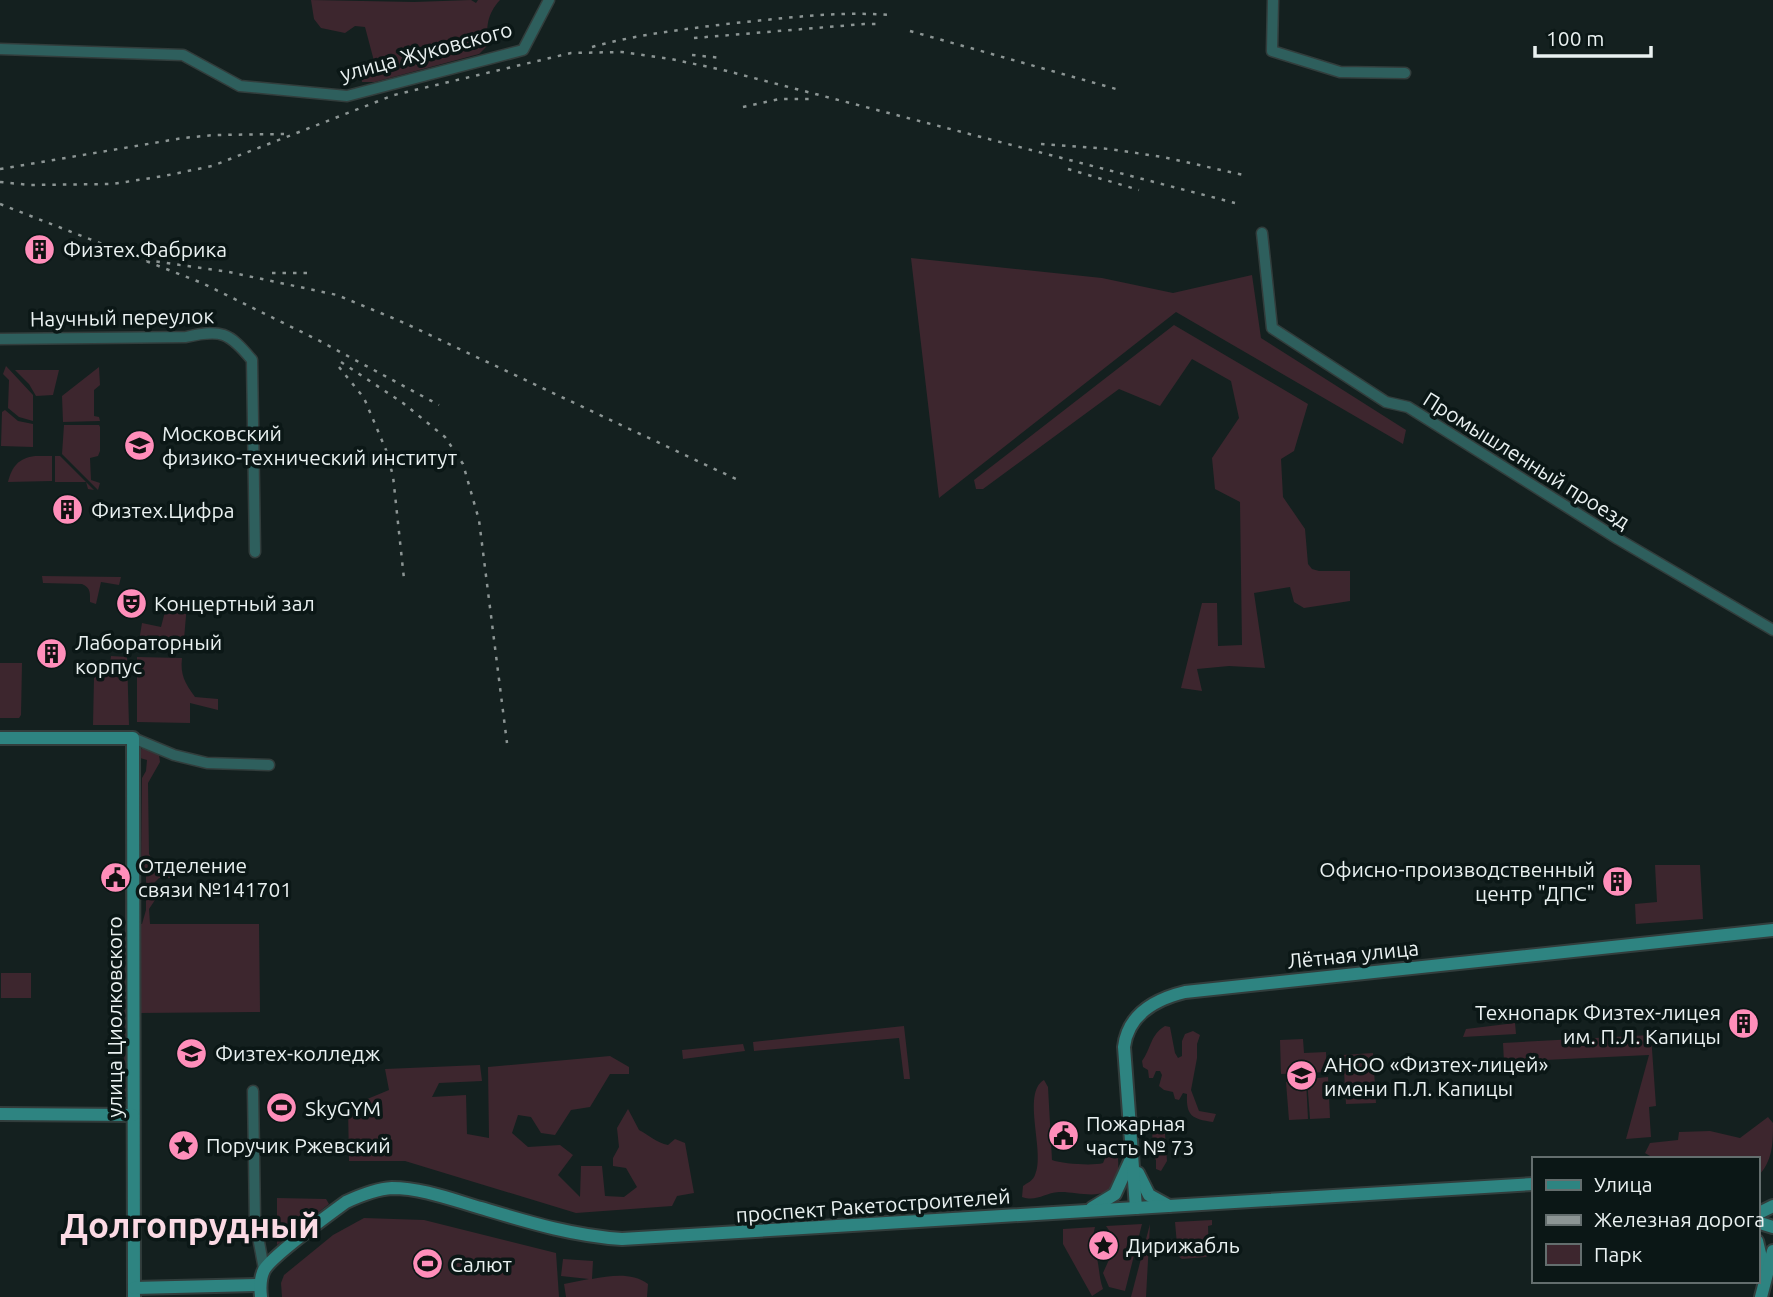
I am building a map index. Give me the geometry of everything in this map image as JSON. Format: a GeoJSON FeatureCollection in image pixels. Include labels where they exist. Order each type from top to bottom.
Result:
{"type":"FeatureCollection","features":[{"type":"Feature","properties":{"kind":"street","name":"улица Жуковского"},"geometry":{"type":"LineString","coordinates":[[0,49],[183,55],[240,86],[347,96],[523,50],[549,0]]}},
{"type":"Feature","properties":{"kind":"street"},"geometry":{"type":"LineString","coordinates":[[1273,0],[1272,51],[1340,72],[1405,74]]}},
{"type":"Feature","properties":{"kind":"street","name":"Промышленный проезд"},"geometry":{"type":"LineString","coordinates":[[1262,233],[1272,328],[1386,402],[1409,407],[1618,540],[1773,631]]}},
{"type":"Feature","properties":{"kind":"street","name":"Научный переулок"},"geometry":{"type":"LineString","coordinates":[[0,339],[186,337],[212,331],[228,335],[240,345],[252,360],[255,552]]}},
{"type":"Feature","properties":{"kind":"street"},"geometry":{"type":"LineString","coordinates":[[0,738],[134,738],[174,755],[207,763],[269,765]]}},
{"type":"Feature","properties":{"kind":"street","name":"улица Циолковского"},"geometry":{"type":"LineString","coordinates":[[134,738],[134,1293]]}},
{"type":"Feature","properties":{"kind":"street","name":"Лётная улица"},"geometry":{"type":"LineString","coordinates":[[1136,1208],[1125,1040],[1142,1011],[1159,999],[1170,995],[1296,979],[1773,930]]}},
{"type":"Feature","properties":{"kind":"street"},"geometry":{"type":"LineString","coordinates":[[134,1293],[260,1291],[264,1269],[255,1221],[253,1091]]}},
{"type":"Feature","properties":{"kind":"street"},"geometry":{"type":"LineString","coordinates":[[0,1114],[133,1115]]}},
{"type":"Feature","properties":{"kind":"street"},"geometry":{"type":"LineString","coordinates":[[1132,1155],[1145,1190],[1170,1206]]}},
{"type":"Feature","properties":{"kind":"street"},"geometry":{"type":"LineString","coordinates":[[1086,1211],[1115,1194],[1132,1155]]}},
{"type":"Feature","properties":{"kind":"street","name":"проспект Ракетостроителей"},"geometry":{"type":"LineString","coordinates":[[264,1269],[346,1202],[370,1192],[393,1188],[436,1195],[557,1230],[622,1239],[1532,1184]]}},
{"type":"Feature","properties":{"kind":"street"},"geometry":{"type":"LineString","coordinates":[[1759,1247],[1764,1263],[1765,1281]]}},
{"type":"Feature","properties":{"kind":"street"},"geometry":{"type":"LineString","coordinates":[[1761,1297],[1773,1251]]}},
{"type":"Feature","properties":{"kind":"green space"},"geometry":{"type":"Polygon","coordinates":[[[311,0],[471,0],[476,3],[478,0],[500,0],[488,21],[488,45],[479,54],[375,82],[362,82],[360,69],[374,61],[365,27],[355,26],[345,33],[321,28],[314,19],[311,0]]]}},
{"type":"Feature","properties":{"kind":"green space"},"geometry":{"type":"Polygon","coordinates":[[[911,258],[1102,278],[1173,293],[1252,275],[1261,338],[1406,430],[1403,444],[1176,312],[939,498],[911,258]]]}},
{"type":"Feature","properties":{"kind":"green space"},"geometry":{"type":"Polygon","coordinates":[[[1174,325],[1308,404],[1294,451],[1281,459],[1283,497],[1305,529],[1308,564],[1312,569],[1350,571],[1350,601],[1304,608],[1294,602],[1290,587],[1254,593],[1265,668],[1229,666],[1197,669],[1202,691],[1181,688],[1202,603],[1217,603],[1218,646],[1242,645],[1240,502],[1215,489],[1212,458],[1239,418],[1231,381],[1192,359],[1160,406],[1119,389],[983,489],[976,489],[974,480],[1174,325]]]}},
{"type":"Feature","properties":{"kind":"green space"},"geometry":{"type":"Polygon","coordinates":[[[6,366],[33,395],[33,421],[19,417],[8,408],[9,380],[3,374],[6,366]]]}},
{"type":"Feature","properties":{"kind":"green space"},"geometry":{"type":"Polygon","coordinates":[[[99,367],[100,385],[94,390],[94,416],[99,417],[100,421],[63,422],[62,396],[99,367]]]}},
{"type":"Feature","properties":{"kind":"green space"},"geometry":{"type":"Polygon","coordinates":[[[15,370],[59,370],[53,395],[36,396],[15,370]]]}},
{"type":"Feature","properties":{"kind":"green space"},"geometry":{"type":"Polygon","coordinates":[[[5,410],[18,421],[33,424],[33,447],[1,446],[2,412],[5,410]]]}},
{"type":"Feature","properties":{"kind":"green space"},"geometry":{"type":"Polygon","coordinates":[[[64,425],[99,425],[100,451],[98,456],[90,458],[91,480],[100,483],[98,490],[62,454],[64,425]]]}},
{"type":"Feature","properties":{"kind":"green space"},"geometry":{"type":"Polygon","coordinates":[[[35,456],[52,456],[52,481],[8,482],[17,464],[35,456]]]}},
{"type":"Feature","properties":{"kind":"green space"},"geometry":{"type":"Polygon","coordinates":[[[55,456],[60,456],[86,482],[55,482],[55,456]]]}},
{"type":"Feature","properties":{"kind":"green space"},"geometry":{"type":"Polygon","coordinates":[[[42,576],[121,577],[119,585],[101,582],[96,604],[90,602],[90,593],[82,584],[43,583],[42,576]]]}},
{"type":"Feature","properties":{"kind":"green space"},"geometry":{"type":"Polygon","coordinates":[[[168,600],[187,604],[183,651],[146,650],[147,646],[139,641],[142,623],[161,627],[168,600]]]}},
{"type":"Feature","properties":{"kind":"green space"},"geometry":{"type":"Polygon","coordinates":[[[111,656],[127,657],[129,725],[93,725],[94,678],[109,671],[111,656]]]}},
{"type":"Feature","properties":{"kind":"green space"},"geometry":{"type":"Polygon","coordinates":[[[137,657],[182,658],[183,674],[191,692],[195,697],[218,699],[218,710],[190,703],[190,723],[137,722],[137,657]]]}},
{"type":"Feature","properties":{"kind":"green space"},"geometry":{"type":"Polygon","coordinates":[[[0,663],[22,663],[19,718],[0,718],[0,663]]]}},
{"type":"Feature","properties":{"kind":"green space"},"geometry":{"type":"Polygon","coordinates":[[[126,744],[130,749],[130,1097],[124,1097],[126,744]]]}},
{"type":"Feature","properties":{"kind":"green space"},"geometry":{"type":"Polygon","coordinates":[[[141,749],[159,755],[160,762],[148,783],[149,854],[155,864],[175,872],[176,875],[173,878],[159,878],[153,884],[157,897],[149,909],[150,924],[259,924],[260,1012],[137,1013],[139,924],[142,924],[146,910],[146,874],[141,867],[142,778],[147,760],[140,758],[141,749]]]}},
{"type":"Feature","properties":{"kind":"green space"},"geometry":{"type":"Polygon","coordinates":[[[1655,865],[1700,865],[1703,919],[1636,924],[1635,904],[1657,902],[1655,865]]]}},
{"type":"Feature","properties":{"kind":"green space"},"geometry":{"type":"Polygon","coordinates":[[[1,973],[31,973],[31,998],[1,998],[1,973]]]}},
{"type":"Feature","properties":{"kind":"green space"},"geometry":{"type":"Polygon","coordinates":[[[1515,1023],[1516,1034],[1463,1037],[1466,1029],[1515,1023]]]}},
{"type":"Feature","properties":{"kind":"green space"},"geometry":{"type":"Polygon","coordinates":[[[904,1026],[910,1079],[904,1079],[899,1038],[754,1051],[753,1042],[904,1026]]]}},
{"type":"Feature","properties":{"kind":"green space"},"geometry":{"type":"Polygon","coordinates":[[[1165,1026],[1170,1027],[1178,1058],[1182,1056],[1185,1034],[1193,1031],[1200,1035],[1191,1090],[1199,1111],[1216,1114],[1213,1122],[1195,1118],[1189,1112],[1187,1094],[1183,1093],[1179,1100],[1175,1099],[1173,1092],[1159,1086],[1162,1075],[1160,1071],[1156,1071],[1153,1078],[1149,1078],[1148,1070],[1143,1067],[1142,1061],[1154,1038],[1165,1026]]]}},
{"type":"Feature","properties":{"kind":"green space"},"geometry":{"type":"Polygon","coordinates":[[[1651,1035],[1656,1106],[1649,1107],[1651,1137],[1626,1139],[1649,1055],[1504,1062],[1503,1043],[1651,1035]]]}},
{"type":"Feature","properties":{"kind":"green space"},"geometry":{"type":"Polygon","coordinates":[[[1303,1039],[1304,1053],[1326,1052],[1327,1072],[1281,1074],[1280,1040],[1303,1039]]]}},
{"type":"Feature","properties":{"kind":"green space"},"geometry":{"type":"Polygon","coordinates":[[[743,1044],[745,1051],[683,1059],[682,1050],[743,1044]]]}},
{"type":"Feature","properties":{"kind":"green space"},"geometry":{"type":"Polygon","coordinates":[[[1373,1053],[1376,1103],[1346,1104],[1343,1055],[1373,1053]]]}},
{"type":"Feature","properties":{"kind":"green space"},"geometry":{"type":"Polygon","coordinates":[[[610,1056],[629,1067],[629,1074],[610,1074],[590,1107],[571,1110],[555,1135],[541,1133],[531,1117],[518,1115],[512,1133],[528,1147],[560,1145],[573,1155],[558,1175],[580,1197],[581,1166],[602,1166],[605,1196],[624,1197],[637,1187],[626,1168],[613,1166],[613,1158],[619,1147],[617,1128],[628,1109],[639,1130],[653,1139],[668,1145],[675,1139],[685,1143],[694,1193],[677,1196],[672,1206],[576,1213],[405,1161],[349,1161],[348,1107],[389,1090],[385,1069],[480,1065],[482,1081],[439,1083],[432,1097],[466,1095],[467,1134],[489,1138],[488,1067],[610,1056]]]}},
{"type":"Feature","properties":{"kind":"green space"},"geometry":{"type":"Polygon","coordinates":[[[1328,1077],[1330,1118],[1310,1119],[1307,1079],[1328,1077]]]}},
{"type":"Feature","properties":{"kind":"green space"},"geometry":{"type":"Polygon","coordinates":[[[1044,1080],[1048,1087],[1052,1160],[1099,1164],[1103,1163],[1106,1156],[1117,1153],[1116,1178],[1111,1188],[1105,1192],[1059,1192],[1036,1198],[1022,1197],[1023,1186],[1034,1177],[1038,1165],[1034,1097],[1037,1087],[1044,1080]]]}},
{"type":"Feature","properties":{"kind":"green space"},"geometry":{"type":"Polygon","coordinates":[[[1306,1080],[1308,1119],[1289,1120],[1286,1082],[1306,1080]]]}},
{"type":"Feature","properties":{"kind":"green space"},"geometry":{"type":"Polygon","coordinates":[[[1158,1117],[1164,1121],[1167,1161],[1161,1171],[1156,1169],[1153,1156],[1152,1124],[1158,1117]]]}},
{"type":"Feature","properties":{"kind":"green space"},"geometry":{"type":"Polygon","coordinates":[[[1768,1117],[1773,1123],[1771,1152],[1759,1175],[1759,1157],[1652,1157],[1645,1153],[1650,1143],[1678,1140],[1679,1132],[1710,1131],[1740,1138],[1768,1117]]]}},
{"type":"Feature","properties":{"kind":"green space"},"geometry":{"type":"Polygon","coordinates":[[[277,1198],[326,1199],[329,1204],[277,1245],[277,1198]]]}},
{"type":"Feature","properties":{"kind":"green space","name":"Салют"},"geometry":{"type":"Polygon","coordinates":[[[364,1218],[424,1220],[556,1253],[559,1297],[282,1297],[281,1283],[284,1275],[333,1235],[364,1218]]]}},
{"type":"Feature","properties":{"kind":"green space"},"geometry":{"type":"Polygon","coordinates":[[[1212,1220],[1212,1225],[1208,1226],[1209,1254],[1206,1257],[1182,1259],[1178,1256],[1175,1222],[1212,1220]]]}},
{"type":"Feature","properties":{"kind":"green space"},"geometry":{"type":"Polygon","coordinates":[[[1142,1224],[1125,1291],[1109,1287],[1103,1273],[1117,1242],[1106,1226],[1142,1224]]]}},
{"type":"Feature","properties":{"kind":"green space"},"geometry":{"type":"Polygon","coordinates":[[[1150,1224],[1146,1297],[1131,1297],[1150,1224]]]}},
{"type":"Feature","properties":{"kind":"green space"},"geometry":{"type":"Polygon","coordinates":[[[1095,1227],[1091,1245],[1103,1289],[1092,1296],[1063,1244],[1063,1229],[1095,1227]]]}},
{"type":"Feature","properties":{"kind":"green space"},"geometry":{"type":"Polygon","coordinates":[[[563,1259],[593,1261],[592,1279],[621,1276],[641,1280],[648,1284],[647,1297],[566,1297],[564,1284],[589,1279],[561,1276],[563,1259]]]}},
{"type":"Feature","properties":{"kind":"railway"},"geometry":{"type":"LineString","coordinates":[[592,47],[645,35],[735,23],[832,14],[890,15]]}},
{"type":"Feature","properties":{"kind":"railway"},"geometry":{"type":"LineString","coordinates":[[694,38],[882,24]]}},
{"type":"Feature","properties":{"kind":"railway"},"geometry":{"type":"LineString","coordinates":[[910,31],[1116,89]]}},
{"type":"Feature","properties":{"kind":"railway"},"geometry":{"type":"LineString","coordinates":[[0,182],[30,185],[112,184],[212,166],[394,95],[571,53],[622,52],[723,70],[1235,203]]}},
{"type":"Feature","properties":{"kind":"railway"},"geometry":{"type":"LineString","coordinates":[[692,55],[722,58]]}},
{"type":"Feature","properties":{"kind":"railway"},"geometry":{"type":"LineString","coordinates":[[743,107],[779,99],[810,99]]}},
{"type":"Feature","properties":{"kind":"railway"},"geometry":{"type":"LineString","coordinates":[[0,169],[183,138],[284,134]]}},
{"type":"Feature","properties":{"kind":"railway"},"geometry":{"type":"LineString","coordinates":[[1041,144],[1109,149],[1163,157],[1248,176]]}},
{"type":"Feature","properties":{"kind":"railway"},"geometry":{"type":"LineString","coordinates":[[1068,169],[1139,190]]}},
{"type":"Feature","properties":{"kind":"railway"},"geometry":{"type":"LineString","coordinates":[[0,204],[202,283],[316,339],[439,405]]}},
{"type":"Feature","properties":{"kind":"railway"},"geometry":{"type":"LineString","coordinates":[[146,260],[229,272],[337,295],[400,321],[738,480]]}},
{"type":"Feature","properties":{"kind":"railway"},"geometry":{"type":"LineString","coordinates":[[272,273],[307,273]]}},
{"type":"Feature","properties":{"kind":"railway"},"geometry":{"type":"LineString","coordinates":[[341,362],[403,403],[445,437],[463,464],[479,520],[507,743]]}},
{"type":"Feature","properties":{"kind":"railway"},"geometry":{"type":"LineString","coordinates":[[339,367],[364,398],[386,450],[393,476],[404,579]]}},
{"type":"Feature","properties":{"kind":"place","name":"Физтех.Фабрика"},"geometry":{"type":"Point","coordinates":[40,249]}},
{"type":"Feature","properties":{"kind":"place","name":"Московский физико-технический институт"},"geometry":{"type":"Point","coordinates":[139,445]}},
{"type":"Feature","properties":{"kind":"place","name":"Физтех.Цифра"},"geometry":{"type":"Point","coordinates":[68,510]}},
{"type":"Feature","properties":{"kind":"place","name":"Концертный зал"},"geometry":{"type":"Point","coordinates":[131,603]}},
{"type":"Feature","properties":{"kind":"place","name":"Лабораторный корпус"},"geometry":{"type":"Point","coordinates":[52,654]}},
{"type":"Feature","properties":{"kind":"place","name":"Отделение связи №141701"},"geometry":{"type":"Point","coordinates":[115,877]}},
{"type":"Feature","properties":{"kind":"place","name":"Офисно-производственный центр \"ДПС\""},"geometry":{"type":"Point","coordinates":[1618,881]}},
{"type":"Feature","properties":{"kind":"place","name":"Технопарк Физтех-лицея им. П.Л. Капицы"},"geometry":{"type":"Point","coordinates":[1744,1024]}},
{"type":"Feature","properties":{"kind":"place","name":"Физтех-колледж"},"geometry":{"type":"Point","coordinates":[192,1053]}},
{"type":"Feature","properties":{"kind":"place","name":"АНОО «Физтех-лицей» имени П.Л. Капицы"},"geometry":{"type":"Point","coordinates":[1301,1076]}},
{"type":"Feature","properties":{"kind":"place","name":"SkyGYM"},"geometry":{"type":"Point","coordinates":[282,1108]}},
{"type":"Feature","properties":{"kind":"place","name":"Пожарная часть № 73"},"geometry":{"type":"Point","coordinates":[1063,1135]}},
{"type":"Feature","properties":{"kind":"place","name":"Поручик Ржевский"},"geometry":{"type":"Point","coordinates":[183,1145]}},
{"type":"Feature","properties":{"kind":"place","name":"Дирижабль"},"geometry":{"type":"Point","coordinates":[1103,1245]}},
{"type":"Feature","properties":{"kind":"place","name":"Салют"},"geometry":{"type":"Point","coordinates":[427,1264]}},
{"type":"Feature","properties":{"kind":"district","name":"Долгопрудный"},"geometry":{"type":"Point","coordinates":[190,1225]}}]}
